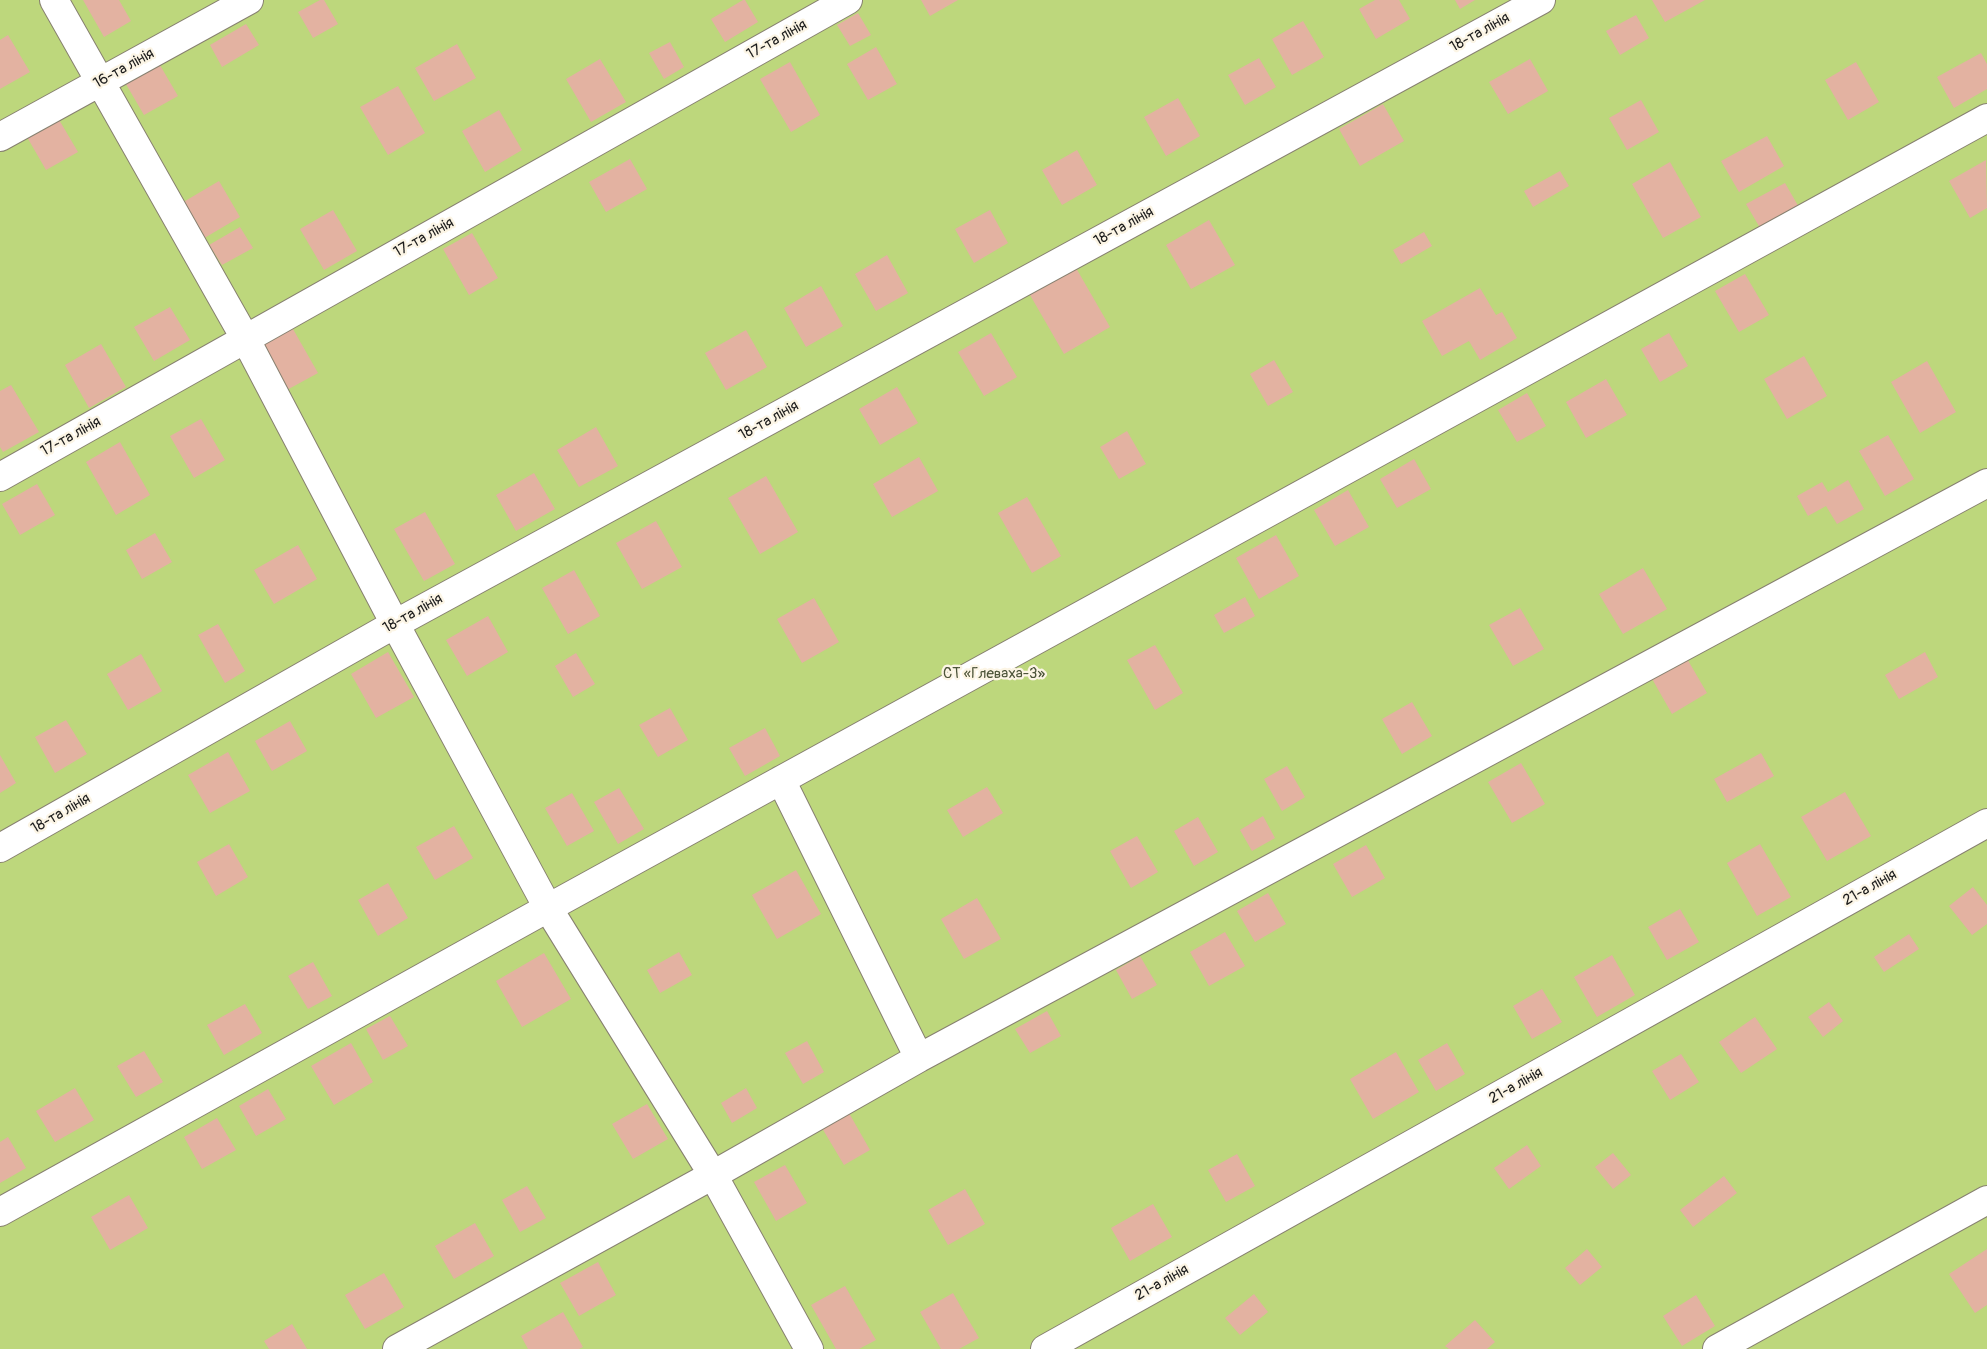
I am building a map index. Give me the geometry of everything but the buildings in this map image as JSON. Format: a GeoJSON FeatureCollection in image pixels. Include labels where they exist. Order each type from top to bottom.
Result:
{"type":"FeatureCollection","features":[{"type":"Feature","properties":{"kind":"lane"},"geometry":{"type":"LineString","coordinates":[[54,0],[245,338],[395,624],[548,908],[713,1175],[809,1349]]}},
{"type":"Feature","properties":{"kind":"lane","name":"16-та лінія"},"geometry":{"type":"LineString","coordinates":[[0,137],[248,0]]}},
{"type":"Feature","properties":{"kind":"lane","name":"17-та лінія"},"geometry":{"type":"LineString","coordinates":[[0,477],[848,0]]}},
{"type":"Feature","properties":{"kind":"lane","name":"18-та лінія"},"geometry":{"type":"LineString","coordinates":[[0,848],[395,624],[1541,0]]}},
{"type":"Feature","properties":{"kind":"lane"},"geometry":{"type":"LineString","coordinates":[[0,1212],[548,908],[1987,118]]}},
{"type":"Feature","properties":{"kind":"lane"},"geometry":{"type":"LineString","coordinates":[[397,1349],[713,1175],[919,1058],[1987,483]]}},
{"type":"Feature","properties":{"kind":"lane"},"geometry":{"type":"LineString","coordinates":[[781,780],[919,1058]]}},
{"type":"Feature","properties":{"kind":"lane","name":"21-а лінія"},"geometry":{"type":"LineString","coordinates":[[1045,1349],[1987,823]]}},
{"type":"Feature","properties":{"kind":"lane"},"geometry":{"type":"LineString","coordinates":[[1717,1349],[1987,1200]]}},
{"type":"Feature","properties":{"kind":"green space","name":"СТ «Глеваха-3»"},"geometry":{"type":"Polygon","coordinates":[[[0,0],[1987,0],[1987,1349],[0,1349],[0,0]]]}}]}
